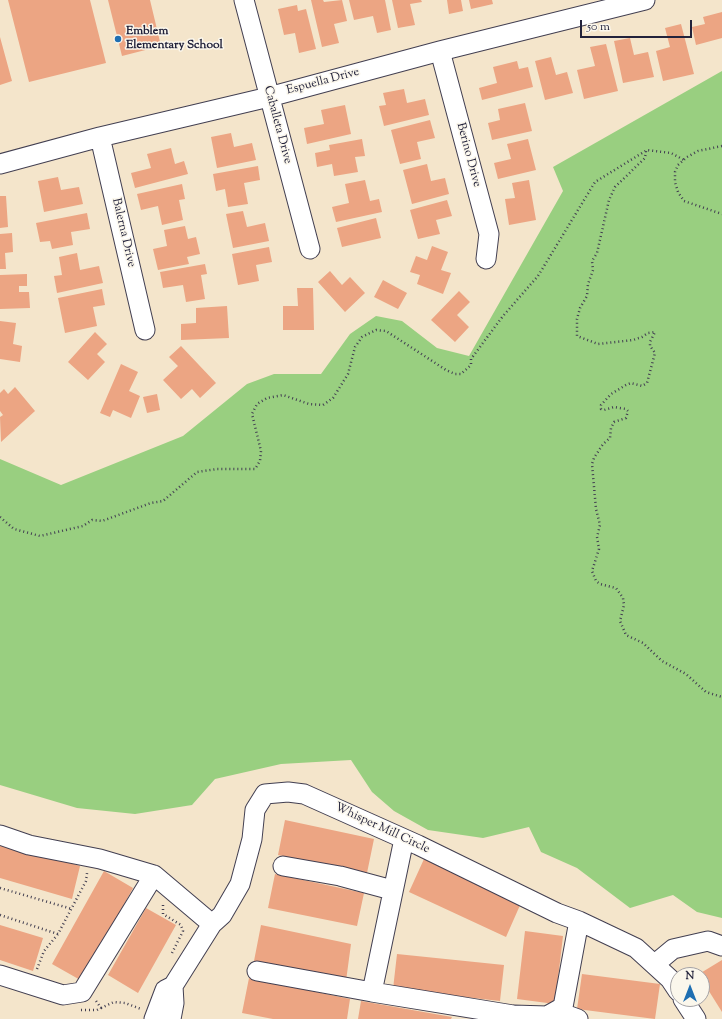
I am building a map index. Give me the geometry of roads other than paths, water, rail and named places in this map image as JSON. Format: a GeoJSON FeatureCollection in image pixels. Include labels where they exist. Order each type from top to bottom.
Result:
{"type":"FeatureCollection","features":[{"type":"Feature","properties":{"kind":"street","name":"Caballeta Drive"},"geometry":{"type":"LineString","coordinates":[[244,0],[310,249]]}},
{"type":"Feature","properties":{"kind":"street","name":"Espuella Drive"},"geometry":{"type":"LineString","coordinates":[[0,164],[100,137],[269,97],[440,51],[645,0]]}},
{"type":"Feature","properties":{"kind":"street","name":"Berino Drive"},"geometry":{"type":"LineString","coordinates":[[440,51],[489,234],[486,259]]}},
{"type":"Feature","properties":{"kind":"street","name":"Balerna Drive"},"geometry":{"type":"LineString","coordinates":[[100,137],[145,330]]}},
{"type":"Feature","properties":{"kind":"street","name":"Whisper Mill Circle"},"geometry":{"type":"LineString","coordinates":[[149,1014],[165,990],[173,986],[212,924],[222,916],[240,884],[252,839],[255,810],[265,794],[288,792],[304,794],[404,839],[557,913],[579,921],[636,948],[670,979]]}},
{"type":"Feature","properties":{"kind":"street"},"geometry":{"type":"LineString","coordinates":[[0,835],[29,845],[90,857],[154,875],[212,924]]}},
{"type":"Feature","properties":{"kind":"street"},"geometry":{"type":"LineString","coordinates":[[372,992],[392,890],[404,839]]}},
{"type":"Feature","properties":{"kind":"street"},"geometry":{"type":"LineString","coordinates":[[283,866],[340,876],[392,890]]}},
{"type":"Feature","properties":{"kind":"street"},"geometry":{"type":"LineString","coordinates":[[0,976],[63,995],[82,992],[154,875]]}},
{"type":"Feature","properties":{"kind":"street"},"geometry":{"type":"LineString","coordinates":[[257,971],[372,992],[513,1015],[547,1016],[563,1007],[579,921]]}},
{"type":"Feature","properties":{"kind":"street"},"geometry":{"type":"LineString","coordinates":[[655,964],[674,949],[708,940],[722,946]]}},
{"type":"Feature","properties":{"kind":"street"},"geometry":{"type":"LineString","coordinates":[[171,1019],[174,1003],[173,986]]}},
{"type":"Feature","properties":{"kind":"street"},"geometry":{"type":"LineString","coordinates":[[688,1007],[696,1019]]}},
{"type":"Feature","properties":{"kind":"street"},"geometry":{"type":"LineString","coordinates":[[556,1011],[578,1019]]}},
{"type":"Feature","properties":{"kind":"place","name":"Emblem Elementary School"},"geometry":{"type":"Point","coordinates":[118,39]}}]}
